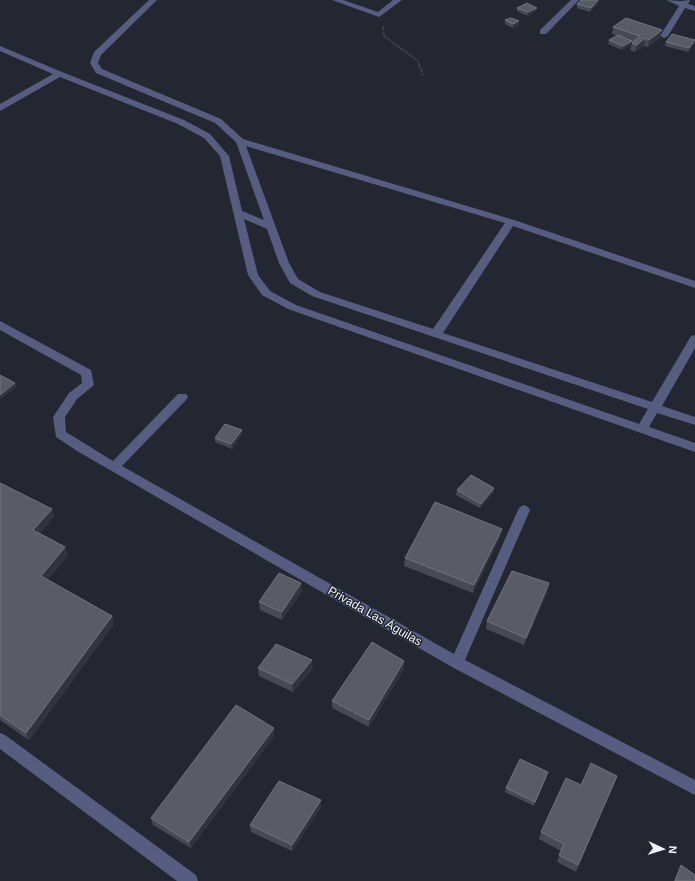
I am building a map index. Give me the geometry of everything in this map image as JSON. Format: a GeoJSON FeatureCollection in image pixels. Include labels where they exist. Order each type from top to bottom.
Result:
{"type":"FeatureCollection","features":[{"type":"Feature","properties":{"kind":"street"},"geometry":{"type":"LineString","coordinates":[[153,0],[97,54],[94,63],[100,71],[218,122],[240,141],[511,222],[695,285]]}},
{"type":"Feature","properties":{"kind":"street"},"geometry":{"type":"LineString","coordinates":[[336,0],[379,15],[398,0]]}},
{"type":"Feature","properties":{"kind":"street"},"geometry":{"type":"LineString","coordinates":[[543,32],[575,0]]}},
{"type":"Feature","properties":{"kind":"street"},"geometry":{"type":"LineString","coordinates":[[670,0],[684,2],[695,9]]}},
{"type":"Feature","properties":{"kind":"street"},"geometry":{"type":"LineString","coordinates":[[664,36],[684,2]]}},
{"type":"Feature","properties":{"kind":"street"},"geometry":{"type":"LineString","coordinates":[[0,48],[59,74],[181,122],[207,136],[224,156],[253,275],[266,294],[292,307],[695,448]]}},
{"type":"Feature","properties":{"kind":"street"},"geometry":{"type":"LineString","coordinates":[[0,108],[59,74]]}},
{"type":"Feature","properties":{"kind":"street"},"geometry":{"type":"LineString","coordinates":[[240,141],[284,264],[294,280],[316,294],[695,421]]}},
{"type":"Feature","properties":{"kind":"street"},"geometry":{"type":"LineString","coordinates":[[238,213],[271,227]]}},
{"type":"Feature","properties":{"kind":"street"},"geometry":{"type":"LineString","coordinates":[[436,334],[511,222]]}},
{"type":"Feature","properties":{"kind":"street","name":"Privada Las Águilas"},"geometry":{"type":"LineString","coordinates":[[0,325],[87,372],[88,385],[74,396],[59,417],[60,434],[114,467],[457,663],[695,788]]}},
{"type":"Feature","properties":{"kind":"street"},"geometry":{"type":"LineString","coordinates":[[642,429],[695,339]]}},
{"type":"Feature","properties":{"kind":"street"},"geometry":{"type":"LineString","coordinates":[[114,467],[182,397]]}},
{"type":"Feature","properties":{"kind":"street"},"geometry":{"type":"LineString","coordinates":[[457,663],[524,510]]}},
{"type":"Feature","properties":{"kind":"street"},"geometry":{"type":"LineString","coordinates":[[0,740],[190,881]]}},
{"type":"Feature","properties":{"kind":"path"},"geometry":{"type":"LineString","coordinates":[[379,15],[384,36],[418,61],[423,76]]}},
{"type":"Feature","properties":{"kind":"building"},"geometry":{"type":"Polygon","coordinates":[[[581,0],[598,0],[591,8],[577,4],[581,0]]]}},
{"type":"Feature","properties":{"kind":"building"},"geometry":{"type":"Polygon","coordinates":[[[527,3],[537,8],[528,12],[517,8],[527,3]]]}},
{"type":"Feature","properties":{"kind":"building"},"geometry":{"type":"Polygon","coordinates":[[[511,18],[519,21],[513,24],[505,20],[511,18]]]}},
{"type":"Feature","properties":{"kind":"building"},"geometry":{"type":"Polygon","coordinates":[[[626,18],[662,30],[649,40],[645,38],[637,45],[632,43],[640,36],[613,27],[626,18]]]}},
{"type":"Feature","properties":{"kind":"building"},"geometry":{"type":"Polygon","coordinates":[[[672,34],[695,40],[689,48],[666,42],[672,34]]]}},
{"type":"Feature","properties":{"kind":"building"},"geometry":{"type":"Polygon","coordinates":[[[618,35],[632,41],[623,46],[609,40],[618,35]]]}},
{"type":"Feature","properties":{"kind":"building"},"geometry":{"type":"Polygon","coordinates":[[[0,375],[15,383],[0,395],[0,375]]]}},
{"type":"Feature","properties":{"kind":"building"},"geometry":{"type":"Polygon","coordinates":[[[225,424],[242,430],[231,444],[215,438],[225,424]]]}},
{"type":"Feature","properties":{"kind":"building"},"geometry":{"type":"Polygon","coordinates":[[[471,475],[494,488],[481,504],[457,490],[471,475]]]}},
{"type":"Feature","properties":{"kind":"building"},"geometry":{"type":"Polygon","coordinates":[[[0,483],[52,509],[33,530],[65,547],[41,576],[112,616],[26,733],[0,715],[0,483]]]}},
{"type":"Feature","properties":{"kind":"building"},"geometry":{"type":"Polygon","coordinates":[[[435,502],[502,529],[474,585],[405,558],[435,502]]]}},
{"type":"Feature","properties":{"kind":"building"},"geometry":{"type":"Polygon","coordinates":[[[512,571],[549,583],[526,638],[487,621],[512,571]]]}},
{"type":"Feature","properties":{"kind":"building"},"geometry":{"type":"Polygon","coordinates":[[[279,573],[301,583],[282,612],[259,602],[279,573]]]}},
{"type":"Feature","properties":{"kind":"building"},"geometry":{"type":"Polygon","coordinates":[[[372,642],[404,661],[369,720],[332,701],[372,642]]]}},
{"type":"Feature","properties":{"kind":"building"},"geometry":{"type":"Polygon","coordinates":[[[276,644],[312,660],[292,684],[258,668],[276,644]]]}},
{"type":"Feature","properties":{"kind":"building"},"geometry":{"type":"Polygon","coordinates":[[[236,705],[274,728],[189,842],[151,818],[236,705]]]}},
{"type":"Feature","properties":{"kind":"building"},"geometry":{"type":"Polygon","coordinates":[[[520,759],[548,772],[535,802],[506,788],[520,759]]]}},
{"type":"Feature","properties":{"kind":"building"},"geometry":{"type":"Polygon","coordinates":[[[591,763],[617,776],[578,865],[559,855],[564,844],[541,832],[566,778],[581,785],[591,763]]]}},
{"type":"Feature","properties":{"kind":"building"},"geometry":{"type":"Polygon","coordinates":[[[279,781],[321,800],[292,845],[250,825],[279,781]]]}},
{"type":"Feature","properties":{"kind":"building"},"geometry":{"type":"Polygon","coordinates":[[[681,865],[695,875],[695,881],[675,881],[681,865]]]}}]}
